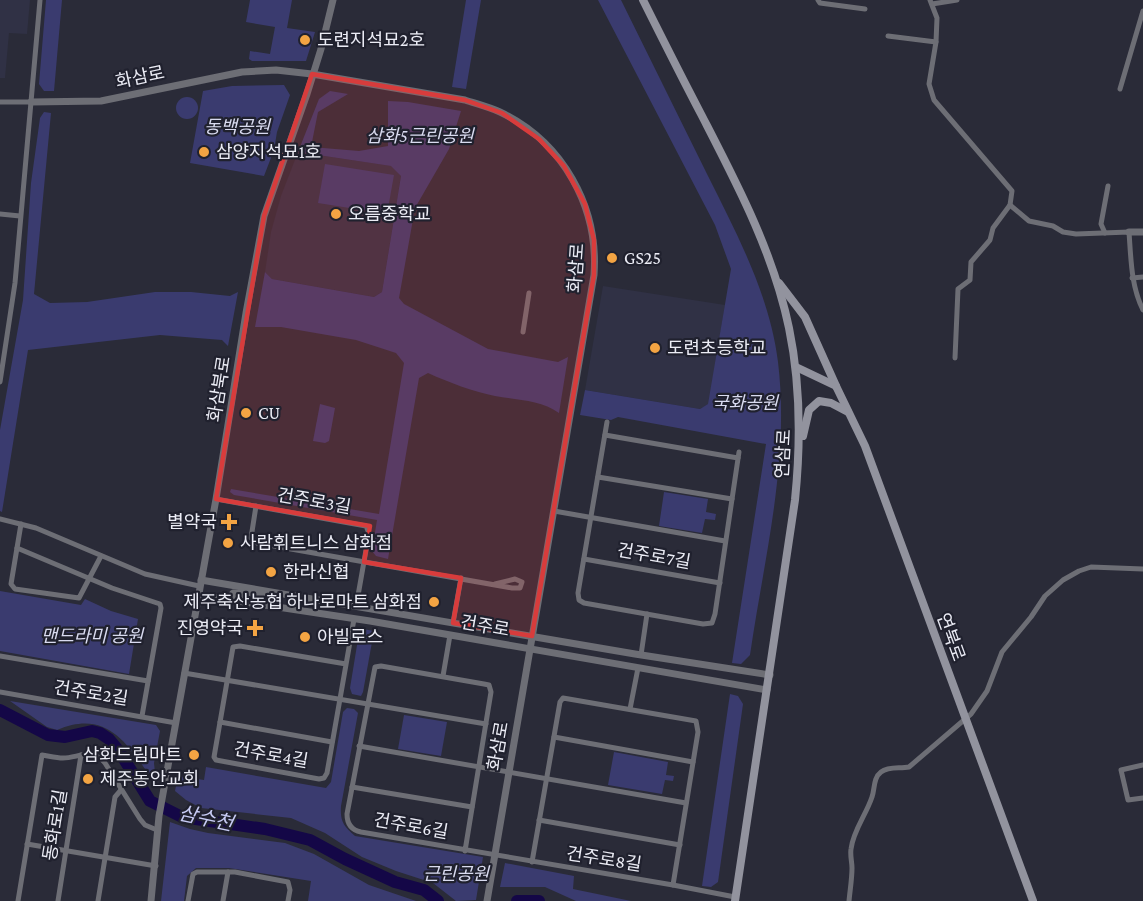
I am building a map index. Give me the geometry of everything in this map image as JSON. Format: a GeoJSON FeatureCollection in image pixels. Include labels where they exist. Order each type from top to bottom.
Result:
{"type":"FeatureCollection","features":[{"type":"Feature","properties":{"kind":"main road","name":"연삼로"},"geometry":{"type":"LineString","coordinates":[[643,0],[765,246],[789,327],[796,367],[800,449],[795,500],[735,899]]}},
{"type":"Feature","properties":{"kind":"main road","name":"연북로"},"geometry":{"type":"LineString","coordinates":[[775,277],[805,317],[865,446],[1033,901]]}},
{"type":"Feature","properties":{"kind":"main road"},"geometry":{"type":"LineString","coordinates":[[796,367],[836,386]]}},
{"type":"Feature","properties":{"kind":"main road"},"geometry":{"type":"LineString","coordinates":[[800,449],[809,410],[819,401],[831,403],[849,413]]}},
{"type":"Feature","properties":{"kind":"street"},"geometry":{"type":"LineString","coordinates":[[0,382],[15,283],[40,0]]}},
{"type":"Feature","properties":{"kind":"street","name":"화삼북로"},"geometry":{"type":"LineString","coordinates":[[157,830],[264,216],[321,49],[333,0]]}},
{"type":"Feature","properties":{"kind":"street"},"geometry":{"type":"LineString","coordinates":[[818,0],[820,3],[865,9]]}},
{"type":"Feature","properties":{"kind":"street"},"geometry":{"type":"LineString","coordinates":[[955,358],[958,289],[970,280],[971,262],[990,240],[993,228],[1010,205],[1012,191],[934,100],[929,84],[936,42],[937,18],[931,2],[957,0]]}},
{"type":"Feature","properties":{"kind":"street"},"geometry":{"type":"LineString","coordinates":[[1120,89],[1143,11]]}},
{"type":"Feature","properties":{"kind":"street"},"geometry":{"type":"LineString","coordinates":[[888,36],[936,42]]}},
{"type":"Feature","properties":{"kind":"street","name":"화삼로"},"geometry":{"type":"LineString","coordinates":[[31,102],[101,100],[242,72],[276,70],[312,74],[465,100],[494,110],[524,126],[539,139],[564,166],[577,186],[590,220],[595,265],[488,898]]}},
{"type":"Feature","properties":{"kind":"street"},"geometry":{"type":"LineString","coordinates":[[0,102],[31,102]]}},
{"type":"Feature","properties":{"kind":"street"},"geometry":{"type":"LineString","coordinates":[[1105,233],[1101,224],[1108,186]]}},
{"type":"Feature","properties":{"kind":"street"},"geometry":{"type":"LineString","coordinates":[[1010,205],[1029,221],[1053,226],[1063,232],[1076,234],[1143,232]]}},
{"type":"Feature","properties":{"kind":"street"},"geometry":{"type":"LineString","coordinates":[[0,214],[20,216]]}},
{"type":"Feature","properties":{"kind":"street"},"geometry":{"type":"LineString","coordinates":[[1129,232],[1132,278],[1143,310]]}},
{"type":"Feature","properties":{"kind":"street"},"geometry":{"type":"LineString","coordinates":[[1132,278],[1143,277]]}},
{"type":"Feature","properties":{"kind":"street"},"geometry":{"type":"LineString","coordinates":[[522,332],[529,293]]}},
{"type":"Feature","properties":{"kind":"street"},"geometry":{"type":"LineString","coordinates":[[0,339],[7,340]]}},
{"type":"Feature","properties":{"kind":"street"},"geometry":{"type":"LineString","coordinates":[[604,435],[738,455],[720,583],[714,617],[710,624],[580,602],[578,593],[604,435],[607,422]]}},
{"type":"Feature","properties":{"kind":"street"},"geometry":{"type":"LineString","coordinates":[[598,477],[732,499]]}},
{"type":"Feature","properties":{"kind":"street","name":"건주로3길"},"geometry":{"type":"LineString","coordinates":[[216,500],[364,525],[369,530],[356,607]]}},
{"type":"Feature","properties":{"kind":"street","name":"건주로3길"},"geometry":{"type":"LineString","coordinates":[[256,506],[251,538],[254,542],[364,562]]}},
{"type":"Feature","properties":{"kind":"street","name":"건주로7길"},"geometry":{"type":"LineString","coordinates":[[554,511],[725,541]]}},
{"type":"Feature","properties":{"kind":"street","name":"건주로"},"geometry":{"type":"LineString","coordinates":[[0,519],[54,536],[155,577],[278,593],[770,675]]}},
{"type":"Feature","properties":{"kind":"street"},"geometry":{"type":"LineString","coordinates":[[21,524],[11,584],[15,589],[78,599],[101,556]]}},
{"type":"Feature","properties":{"kind":"street","name":"건주로2길"},"geometry":{"type":"LineString","coordinates":[[0,692],[142,716],[161,608],[160,604],[121,591],[17,548]]}},
{"type":"Feature","properties":{"kind":"street","name":"건주로7길"},"geometry":{"type":"LineString","coordinates":[[584,559],[720,583]]}},
{"type":"Feature","properties":{"kind":"street"},"geometry":{"type":"LineString","coordinates":[[364,562],[495,584]]}},
{"type":"Feature","properties":{"kind":"street"},"geometry":{"type":"LineString","coordinates":[[849,901],[851,849],[856,831],[873,795],[875,780],[881,772],[890,768],[909,767],[965,719],[987,691],[1002,652],[1045,596],[1063,580],[1091,567],[1143,569]]}},
{"type":"Feature","properties":{"kind":"street"},"geometry":{"type":"LineString","coordinates":[[453,623],[461,578]]}},
{"type":"Feature","properties":{"kind":"street"},"geometry":{"type":"LineString","coordinates":[[248,602],[234,596],[233,593],[278,593]]}},
{"type":"Feature","properties":{"kind":"street","name":"건주로"},"geometry":{"type":"LineString","coordinates":[[198,595],[450,635],[767,690]]}},
{"type":"Feature","properties":{"kind":"street"},"geometry":{"type":"LineString","coordinates":[[641,655],[647,614]]}},
{"type":"Feature","properties":{"kind":"street","name":"건주로4길"},"geometry":{"type":"LineString","coordinates":[[346,664],[236,646],[232,650],[214,757],[219,761],[322,779],[327,773],[354,619]]}},
{"type":"Feature","properties":{"kind":"street"},"geometry":{"type":"LineString","coordinates":[[443,676],[450,635]]}},
{"type":"Feature","properties":{"kind":"street","name":"건주로2길"},"geometry":{"type":"LineString","coordinates":[[0,656],[148,681]]}},
{"type":"Feature","properties":{"kind":"street","name":"건주로6길"},"geometry":{"type":"LineString","coordinates":[[378,666],[489,686],[492,692],[465,850],[353,830],[347,819],[367,705],[373,669],[378,666]]}},
{"type":"Feature","properties":{"kind":"street"},"geometry":{"type":"LineString","coordinates":[[630,709],[638,668]]}},
{"type":"Feature","properties":{"kind":"street"},"geometry":{"type":"LineString","coordinates":[[184,673],[486,724]]}},
{"type":"Feature","properties":{"kind":"street"},"geometry":{"type":"LineString","coordinates":[[532,862],[560,702],[563,698],[696,721],[698,732],[673,885]]}},
{"type":"Feature","properties":{"kind":"street"},"geometry":{"type":"LineString","coordinates":[[142,716],[176,723]]}},
{"type":"Feature","properties":{"kind":"street","name":"건주로4길"},"geometry":{"type":"LineString","coordinates":[[220,722],[332,742]]}},
{"type":"Feature","properties":{"kind":"street"},"geometry":{"type":"LineString","coordinates":[[554,737],[693,762]]}},
{"type":"Feature","properties":{"kind":"street"},"geometry":{"type":"LineString","coordinates":[[359,746],[686,803]]}},
{"type":"Feature","properties":{"kind":"street"},"geometry":{"type":"LineString","coordinates":[[81,755],[93,754],[102,759],[145,825],[157,830],[156,866],[151,901]]}},
{"type":"Feature","properties":{"kind":"street","name":"동화로1길"},"geometry":{"type":"LineString","coordinates":[[18,901],[42,755],[64,758],[81,755],[58,901]]}},
{"type":"Feature","properties":{"kind":"street"},"geometry":{"type":"LineString","coordinates":[[1143,765],[1120,770],[1128,800],[1143,798]]}},
{"type":"Feature","properties":{"kind":"street"},"geometry":{"type":"LineString","coordinates":[[352,787],[472,807]]}},
{"type":"Feature","properties":{"kind":"street"},"geometry":{"type":"LineString","coordinates":[[98,901],[115,797],[121,790]]}},
{"type":"Feature","properties":{"kind":"street","name":"건주로8길"},"geometry":{"type":"LineString","coordinates":[[539,820],[680,845]]}},
{"type":"Feature","properties":{"kind":"street"},"geometry":{"type":"LineString","coordinates":[[27,844],[156,866]]}},
{"type":"Feature","properties":{"kind":"street","name":"건주로8길"},"geometry":{"type":"LineString","coordinates":[[465,850],[673,885],[735,899]]}},
{"type":"Feature","properties":{"kind":"street"},"geometry":{"type":"LineString","coordinates":[[188,901],[193,874],[197,872],[228,872],[288,882],[290,890],[288,901]]}},
{"type":"Feature","properties":{"kind":"street"},"geometry":{"type":"LineString","coordinates":[[224,901],[228,872]]}},
{"type":"Feature","properties":{"kind":"highlighted area"},"geometry":{"type":"Polygon","coordinates":[[[312,74],[465,100],[502,113],[539,139],[564,166],[585,204],[594,240],[594,275],[532,636],[453,623],[461,578],[364,562],[370,526],[216,499],[264,216],[312,74]]]}},
{"type":"Feature","properties":{"kind":"shaded area"},"geometry":{"type":"Polygon","coordinates":[[[0,0],[30,0],[27,34],[9,33],[5,78],[0,78],[0,0]]]}},
{"type":"Feature","properties":{"kind":"shaded area","name":"오름중학교"},"geometry":{"type":"Polygon","coordinates":[[[298,152],[392,166],[401,176],[382,292],[374,297],[272,279],[265,272],[271,232],[281,196],[298,152]]]}},
{"type":"Feature","properties":{"kind":"shaded area","name":"도련초등학교"},"geometry":{"type":"Polygon","coordinates":[[[603,286],[725,305],[709,404],[700,409],[585,390],[603,286]]]}},
{"type":"Feature","properties":{"kind":"green space"},"geometry":{"type":"Polygon","coordinates":[[[46,0],[62,0],[54,91],[44,91],[39,84],[46,0]]]}},
{"type":"Feature","properties":{"kind":"green space"},"geometry":{"type":"Polygon","coordinates":[[[250,0],[292,0],[287,28],[315,32],[306,61],[252,61],[249,59],[250,51],[270,54],[275,27],[246,22],[250,0]]]}},
{"type":"Feature","properties":{"kind":"green space"},"geometry":{"type":"Polygon","coordinates":[[[466,0],[481,0],[466,89],[452,87],[466,0]]]}},
{"type":"Feature","properties":{"kind":"green space","name":"국화공원"},"geometry":{"type":"Polygon","coordinates":[[[598,0],[621,0],[741,243],[760,289],[774,337],[781,399],[778,473],[750,655],[741,664],[732,663],[766,444],[618,417],[611,420],[580,415],[585,390],[700,409],[708,404],[731,269],[715,225],[598,0]]]}},
{"type":"Feature","properties":{"kind":"green space","name":"동백공원"},"geometry":{"type":"Polygon","coordinates":[[[284,85],[290,95],[264,176],[190,163],[203,91],[232,86],[284,85]]]}},
{"type":"Feature","properties":{"kind":"green space","name":"삼화5근린공원"},"geometry":{"type":"Polygon","coordinates":[[[330,91],[348,94],[318,112],[311,147],[359,151],[388,146],[388,101],[461,111],[449,149],[415,208],[399,298],[404,304],[488,349],[558,362],[568,357],[559,413],[537,403],[469,389],[428,373],[419,378],[388,559],[376,556],[372,551],[377,520],[234,495],[230,492],[231,489],[379,514],[404,363],[396,353],[356,340],[281,327],[255,327],[265,272],[272,279],[374,297],[382,292],[401,176],[391,166],[298,152],[319,99],[330,91]]]}},
{"type":"Feature","properties":{"kind":"green space"},"geometry":{"type":"Polygon","coordinates":[[[187,97],[195,100],[198,108],[195,116],[187,119],[179,116],[176,108],[179,100],[187,97]]]}},
{"type":"Feature","properties":{"kind":"green space"},"geometry":{"type":"Polygon","coordinates":[[[44,112],[51,113],[34,294],[50,303],[87,302],[155,292],[191,292],[230,296],[238,292],[228,346],[222,340],[160,335],[28,350],[2,512],[0,511],[0,430],[23,300],[31,183],[40,118],[44,112]]]}},
{"type":"Feature","properties":{"kind":"green space"},"geometry":{"type":"Polygon","coordinates":[[[325,164],[394,175],[387,214],[318,203],[325,164]]]}},
{"type":"Feature","properties":{"kind":"green space"},"geometry":{"type":"Polygon","coordinates":[[[320,404],[335,408],[329,441],[325,443],[313,441],[320,404]]]}},
{"type":"Feature","properties":{"kind":"green space"},"geometry":{"type":"Polygon","coordinates":[[[664,492],[708,499],[706,512],[716,514],[715,520],[705,519],[702,533],[659,526],[664,492]]]}},
{"type":"Feature","properties":{"kind":"green space","name":"맨드라미 공원"},"geometry":{"type":"Polygon","coordinates":[[[0,591],[81,605],[85,599],[111,611],[138,619],[129,674],[0,651],[0,591]]]}},
{"type":"Feature","properties":{"kind":"green space"},"geometry":{"type":"Polygon","coordinates":[[[363,629],[374,631],[361,696],[352,694],[350,688],[359,633],[363,629]]]}},
{"type":"Feature","properties":{"kind":"green space"},"geometry":{"type":"Polygon","coordinates":[[[730,694],[738,696],[743,704],[718,882],[711,887],[702,886],[730,694]]]}},
{"type":"Feature","properties":{"kind":"green space"},"geometry":{"type":"Polygon","coordinates":[[[10,701],[156,725],[160,731],[154,763],[154,782],[126,744],[104,727],[75,724],[57,730],[47,727],[10,701]]]}},
{"type":"Feature","properties":{"kind":"green space","name":"근린공원"},"geometry":{"type":"Polygon","coordinates":[[[347,708],[354,709],[358,713],[341,806],[341,816],[345,826],[355,836],[483,857],[476,900],[456,901],[433,883],[362,857],[325,833],[291,818],[201,808],[175,791],[178,776],[204,780],[206,767],[326,788],[331,782],[343,712],[347,708]]]}},
{"type":"Feature","properties":{"kind":"green space"},"geometry":{"type":"Polygon","coordinates":[[[404,715],[447,722],[441,756],[398,749],[404,715]]]}},
{"type":"Feature","properties":{"kind":"green space"},"geometry":{"type":"Polygon","coordinates":[[[614,752],[668,762],[666,775],[674,776],[673,781],[665,780],[662,794],[608,785],[614,752]]]}},
{"type":"Feature","properties":{"kind":"green space"},"geometry":{"type":"Polygon","coordinates":[[[170,822],[208,833],[285,843],[314,854],[369,885],[416,901],[308,901],[311,881],[229,868],[196,868],[187,876],[184,901],[161,901],[170,822]]]}},
{"type":"Feature","properties":{"kind":"green space"},"geometry":{"type":"Polygon","coordinates":[[[505,863],[574,876],[573,889],[631,901],[576,901],[545,887],[500,887],[505,863]]]}},
{"type":"Feature","properties":{"kind":"waterway","name":"삼수천"},"geometry":{"type":"LineString","coordinates":[[0,710],[48,735],[65,737],[92,731],[100,733],[109,739],[119,751],[150,801],[182,817],[265,829],[310,840],[395,882],[424,890],[438,901]]}},
{"type":"Feature","properties":{"kind":"waterway","name":"삼수천"},"geometry":{"type":"LineString","coordinates":[[517,901],[539,901]]}},
{"type":"Feature","properties":{"kind":"place","name":"도련지석묘2호"},"geometry":{"type":"Point","coordinates":[305,40]}},
{"type":"Feature","properties":{"kind":"place","name":"삼양지석묘1호"},"geometry":{"type":"Point","coordinates":[204,152]}},
{"type":"Feature","properties":{"kind":"place","name":"오름중학교"},"geometry":{"type":"Point","coordinates":[336,214]}},
{"type":"Feature","properties":{"kind":"place","name":"GS25"},"geometry":{"type":"Point","coordinates":[612,258]}},
{"type":"Feature","properties":{"kind":"place","name":"도련초등학교"},"geometry":{"type":"Point","coordinates":[655,348]}},
{"type":"Feature","properties":{"kind":"place","name":"CU"},"geometry":{"type":"Point","coordinates":[246,413]}},
{"type":"Feature","properties":{"kind":"place","name":"별약국"},"geometry":{"type":"Point","coordinates":[229,522]}},
{"type":"Feature","properties":{"kind":"place","name":"사람휘트니스 삼화점"},"geometry":{"type":"Point","coordinates":[228,543]}},
{"type":"Feature","properties":{"kind":"place","name":"한라신협"},"geometry":{"type":"Point","coordinates":[271,572]}},
{"type":"Feature","properties":{"kind":"place","name":"제주축산농협 하나로마트 삼화점"},"geometry":{"type":"Point","coordinates":[434,602]}},
{"type":"Feature","properties":{"kind":"place","name":"진영약국"},"geometry":{"type":"Point","coordinates":[255,628]}},
{"type":"Feature","properties":{"kind":"place","name":"아빌로스"},"geometry":{"type":"Point","coordinates":[305,637]}},
{"type":"Feature","properties":{"kind":"place","name":"삼화드림마트"},"geometry":{"type":"Point","coordinates":[194,755]}},
{"type":"Feature","properties":{"kind":"place","name":"제주동안교회"},"geometry":{"type":"Point","coordinates":[88,779]}}]}
